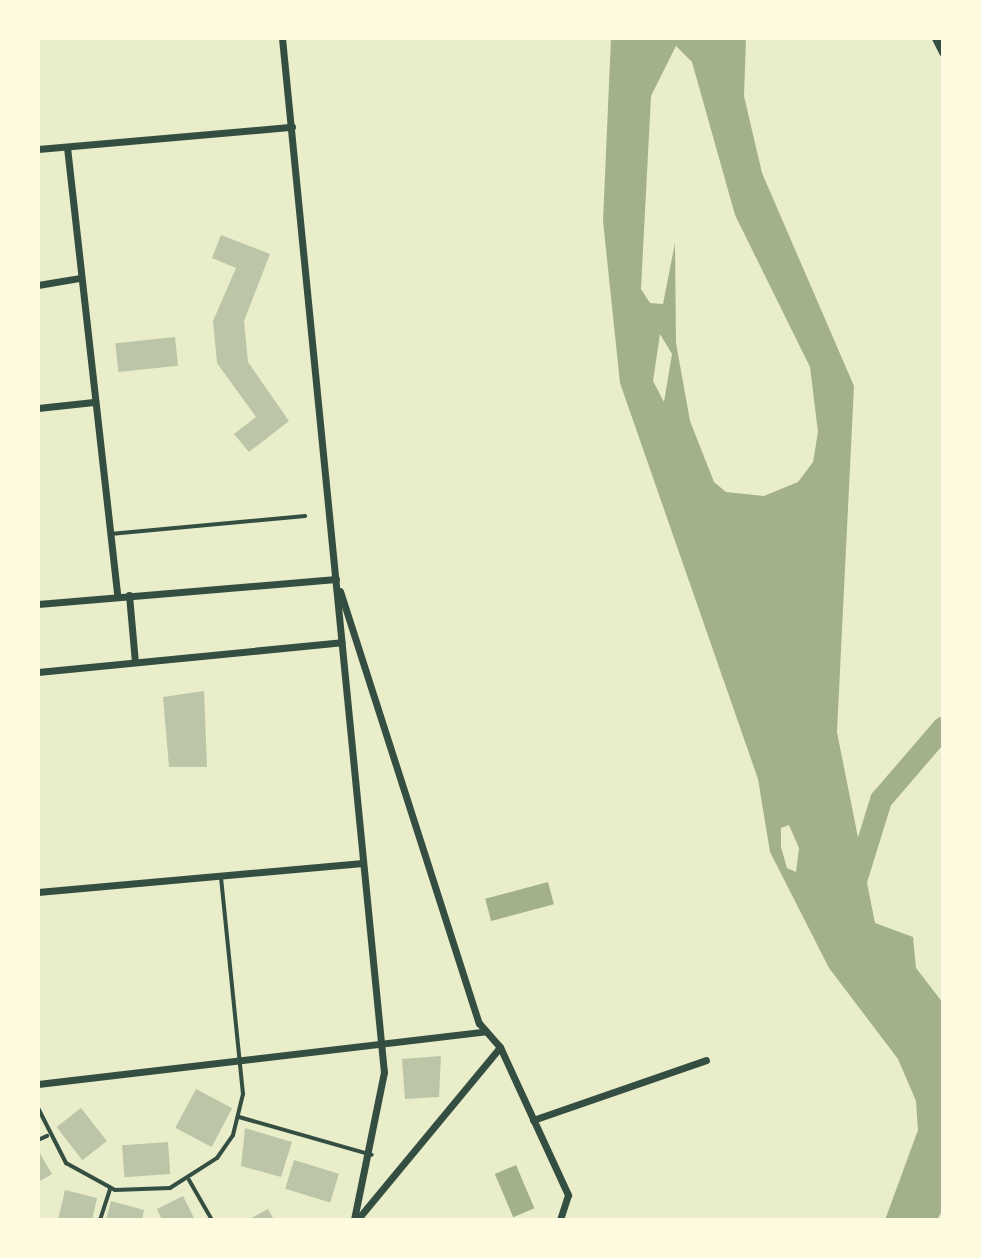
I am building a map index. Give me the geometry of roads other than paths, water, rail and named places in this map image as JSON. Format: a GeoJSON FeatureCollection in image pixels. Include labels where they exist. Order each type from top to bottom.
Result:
{"type":"FeatureCollection","features":[{"type":"Feature","properties":{"kind":"street"},"geometry":{"type":"LineString","coordinates":[[282,38],[382,1047],[384,1088],[372,1155],[355,1220]]}},
{"type":"Feature","properties":{"kind":"street"},"geometry":{"type":"LineString","coordinates":[[936,38],[943,52]]}},
{"type":"Feature","properties":{"kind":"street"},"geometry":{"type":"LineString","coordinates":[[38,149],[292,127]]}},
{"type":"Feature","properties":{"kind":"street"},"geometry":{"type":"LineString","coordinates":[[67,147],[117,596]]}},
{"type":"Feature","properties":{"kind":"street"},"geometry":{"type":"LineString","coordinates":[[38,285],[80,278]]}},
{"type":"Feature","properties":{"kind":"street"},"geometry":{"type":"LineString","coordinates":[[38,408],[94,402]]}},
{"type":"Feature","properties":{"kind":"street"},"geometry":{"type":"LineString","coordinates":[[38,604],[335,575]]}},
{"type":"Feature","properties":{"kind":"street"},"geometry":{"type":"LineString","coordinates":[[335,575],[413,834],[486,1031],[500,1047],[570,1202],[560,1220]]}},
{"type":"Feature","properties":{"kind":"street"},"geometry":{"type":"LineString","coordinates":[[129,595],[135,662]]}},
{"type":"Feature","properties":{"kind":"street"},"geometry":{"type":"LineString","coordinates":[[38,672],[342,642]]}},
{"type":"Feature","properties":{"kind":"street"},"geometry":{"type":"LineString","coordinates":[[38,892],[363,863]]}},
{"type":"Feature","properties":{"kind":"street"},"geometry":{"type":"LineString","coordinates":[[38,1084],[382,1047],[486,1031]]}},
{"type":"Feature","properties":{"kind":"street"},"geometry":{"type":"LineString","coordinates":[[355,1220],[500,1047]]}},
{"type":"Feature","properties":{"kind":"street"},"geometry":{"type":"LineString","coordinates":[[533,1120],[706,1060]]}},
{"type":"Feature","properties":{"kind":"lane"},"geometry":{"type":"LineString","coordinates":[[110,534],[305,516]]}},
{"type":"Feature","properties":{"kind":"lane"},"geometry":{"type":"LineString","coordinates":[[38,1108],[47,1136],[77,1172],[110,1189],[143,1193],[189,1180],[217,1158],[239,1117],[240,1062],[221,876]]}},
{"type":"Feature","properties":{"kind":"lane"},"geometry":{"type":"LineString","coordinates":[[239,1117],[372,1155]]}},
{"type":"Feature","properties":{"kind":"lane"},"geometry":{"type":"LineString","coordinates":[[38,1140],[47,1136]]}},
{"type":"Feature","properties":{"kind":"lane"},"geometry":{"type":"LineString","coordinates":[[189,1180],[212,1220]]}},
{"type":"Feature","properties":{"kind":"lane"},"geometry":{"type":"LineString","coordinates":[[100,1220],[110,1189]]}},
{"type":"Feature","properties":{"kind":"waterway"},"geometry":{"type":"LineString","coordinates":[[856,881],[881,800],[943,728]]}}]}
